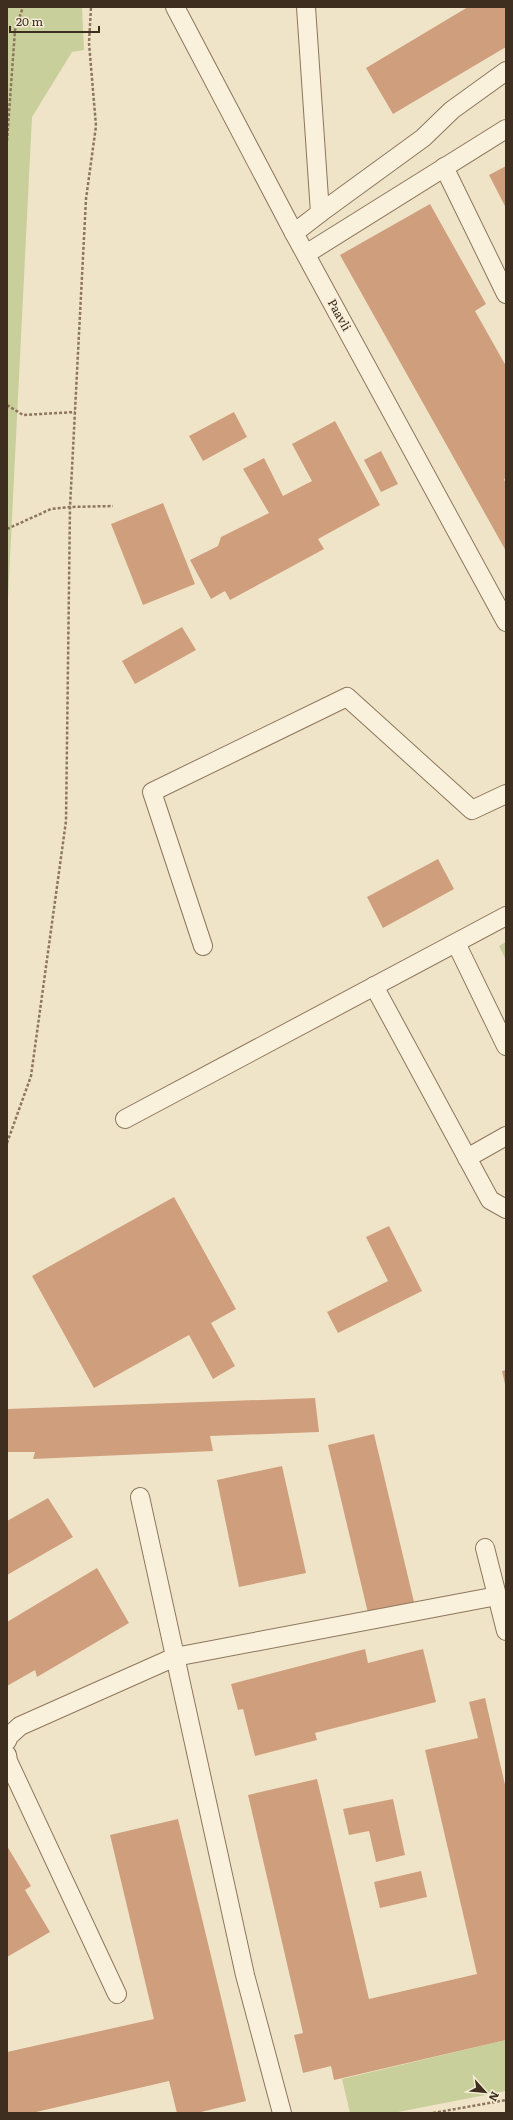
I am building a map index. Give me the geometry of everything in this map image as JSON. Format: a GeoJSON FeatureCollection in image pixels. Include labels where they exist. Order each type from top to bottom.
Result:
{"type":"FeatureCollection","features":[{"type":"Feature","properties":{"kind":"lane","name":"Paavli"},"geometry":{"type":"LineString","coordinates":[[175,7],[294,233],[506,622]]}},
{"type":"Feature","properties":{"kind":"lane"},"geometry":{"type":"LineString","coordinates":[[306,7],[320,213]]}},
{"type":"Feature","properties":{"kind":"lane"},"geometry":{"type":"LineString","coordinates":[[294,233],[423,138],[452,110],[506,71]]}},
{"type":"Feature","properties":{"kind":"lane"},"geometry":{"type":"LineString","coordinates":[[306,254],[506,129]]}},
{"type":"Feature","properties":{"kind":"lane"},"geometry":{"type":"LineString","coordinates":[[444,167],[506,294]]}},
{"type":"Feature","properties":{"kind":"lane"},"geometry":{"type":"LineString","coordinates":[[203,946],[152,792],[347,697],[472,810],[506,794]]}},
{"type":"Feature","properties":{"kind":"lane"},"geometry":{"type":"LineString","coordinates":[[125,1119],[506,916]]}},
{"type":"Feature","properties":{"kind":"lane"},"geometry":{"type":"LineString","coordinates":[[456,942],[506,1046]]}},
{"type":"Feature","properties":{"kind":"lane"},"geometry":{"type":"LineString","coordinates":[[374,986],[490,1200],[506,1209]]}},
{"type":"Feature","properties":{"kind":"lane"},"geometry":{"type":"LineString","coordinates":[[467,1158],[506,1136]]}},
{"type":"Feature","properties":{"kind":"lane"},"geometry":{"type":"LineString","coordinates":[[140,1497],[246,1975],[282,2113]]}},
{"type":"Feature","properties":{"kind":"lane"},"geometry":{"type":"LineString","coordinates":[[485,1548],[506,1630]]}},
{"type":"Feature","properties":{"kind":"lane"},"geometry":{"type":"LineString","coordinates":[[7,1740],[9,1736],[20,1726],[175,1657],[497,1596]]}},
{"type":"Feature","properties":{"kind":"lane"},"geometry":{"type":"LineString","coordinates":[[7,1755],[8,1761],[118,1994]]}},
{"type":"Feature","properties":{"kind":"path"},"geometry":{"type":"LineString","coordinates":[[7,140],[14,30],[23,7]]}},
{"type":"Feature","properties":{"kind":"path"},"geometry":{"type":"LineString","coordinates":[[7,1143],[32,1076],[66,821],[70,507],[86,199],[96,126],[89,44],[91,7]]}},
{"type":"Feature","properties":{"kind":"path"},"geometry":{"type":"LineString","coordinates":[[7,405],[23,415],[75,412]]}},
{"type":"Feature","properties":{"kind":"path"},"geometry":{"type":"LineString","coordinates":[[7,529],[51,509],[113,506]]}},
{"type":"Feature","properties":{"kind":"path"},"geometry":{"type":"LineString","coordinates":[[433,2113],[506,2100]]}},
{"type":"Feature","properties":{"kind":"green space"},"geometry":{"type":"Polygon","coordinates":[[[7,7],[82,7],[84,50],[72,52],[32,117],[7,618],[7,7]]]}},
{"type":"Feature","properties":{"kind":"green space"},"geometry":{"type":"Polygon","coordinates":[[[506,942],[506,960],[499,946],[506,942]]]}},
{"type":"Feature","properties":{"kind":"green space"},"geometry":{"type":"Polygon","coordinates":[[[506,2040],[506,2091],[393,2113],[350,2113],[342,2079],[506,2040]]]}},
{"type":"Feature","properties":{"kind":"building"},"geometry":{"type":"Polygon","coordinates":[[[468,7],[506,7],[506,47],[393,114],[366,68],[468,7]]]}},
{"type":"Feature","properties":{"kind":"building"},"geometry":{"type":"Polygon","coordinates":[[[506,166],[506,208],[489,175],[506,166]]]}},
{"type":"Feature","properties":{"kind":"building"},"geometry":{"type":"Polygon","coordinates":[[[430,204],[486,304],[475,311],[506,366],[506,478],[504,479],[506,484],[506,551],[340,255],[430,204]]]}},
{"type":"Feature","properties":{"kind":"building"},"geometry":{"type":"Polygon","coordinates":[[[234,412],[247,437],[203,461],[189,436],[234,412]]]}},
{"type":"Feature","properties":{"kind":"building"},"geometry":{"type":"Polygon","coordinates":[[[335,421],[380,505],[318,539],[324,549],[230,600],[225,591],[211,599],[190,560],[218,546],[221,537],[269,513],[243,469],[264,458],[283,496],[312,481],[292,444],[335,421]]]}},
{"type":"Feature","properties":{"kind":"building"},"geometry":{"type":"Polygon","coordinates":[[[381,451],[398,484],[381,492],[364,460],[381,451]]]}},
{"type":"Feature","properties":{"kind":"building"},"geometry":{"type":"Polygon","coordinates":[[[163,503],[195,584],[143,605],[111,524],[163,503]]]}},
{"type":"Feature","properties":{"kind":"building"},"geometry":{"type":"Polygon","coordinates":[[[182,627],[196,650],[135,684],[122,661],[182,627]]]}},
{"type":"Feature","properties":{"kind":"building"},"geometry":{"type":"Polygon","coordinates":[[[438,859],[454,889],[383,928],[367,897],[438,859]]]}},
{"type":"Feature","properties":{"kind":"building"},"geometry":{"type":"Polygon","coordinates":[[[174,1197],[236,1309],[211,1323],[235,1366],[213,1379],[189,1335],[94,1388],[32,1276],[174,1197]]]}},
{"type":"Feature","properties":{"kind":"building"},"geometry":{"type":"Polygon","coordinates":[[[389,1226],[422,1291],[338,1333],[327,1312],[388,1281],[366,1237],[389,1226]]]}},
{"type":"Feature","properties":{"kind":"building"},"geometry":{"type":"Polygon","coordinates":[[[506,1370],[506,1384],[505,1384],[502,1371],[506,1370]]]}},
{"type":"Feature","properties":{"kind":"building"},"geometry":{"type":"Polygon","coordinates":[[[315,1398],[319,1432],[210,1436],[213,1451],[33,1459],[35,1452],[7,1452],[7,1409],[315,1398]]]}},
{"type":"Feature","properties":{"kind":"building"},"geometry":{"type":"Polygon","coordinates":[[[374,1434],[414,1602],[368,1613],[328,1445],[374,1434]]]}},
{"type":"Feature","properties":{"kind":"building"},"geometry":{"type":"Polygon","coordinates":[[[282,1466],[306,1573],[239,1587],[217,1480],[282,1466]]]}},
{"type":"Feature","properties":{"kind":"building"},"geometry":{"type":"Polygon","coordinates":[[[48,1498],[73,1537],[7,1575],[7,1521],[48,1498]]]}},
{"type":"Feature","properties":{"kind":"building"},"geometry":{"type":"Polygon","coordinates":[[[97,1568],[129,1623],[37,1677],[35,1670],[7,1686],[7,1622],[97,1568]]]}},
{"type":"Feature","properties":{"kind":"building"},"geometry":{"type":"Polygon","coordinates":[[[365,1649],[368,1663],[423,1649],[436,1702],[315,1733],[317,1740],[255,1756],[243,1709],[238,1710],[231,1684],[365,1649]]]}},
{"type":"Feature","properties":{"kind":"building"},"geometry":{"type":"Polygon","coordinates":[[[485,1698],[506,1789],[506,2040],[334,2080],[331,2066],[303,2073],[294,2035],[303,2033],[248,1795],[317,1779],[369,1999],[477,1974],[425,1750],[478,1738],[469,1702],[485,1698]]]}},
{"type":"Feature","properties":{"kind":"building"},"geometry":{"type":"Polygon","coordinates":[[[393,1799],[405,1855],[376,1862],[369,1831],[349,1835],[343,1809],[393,1799]]]}},
{"type":"Feature","properties":{"kind":"building"},"geometry":{"type":"Polygon","coordinates":[[[178,1819],[246,2101],[197,2113],[177,2113],[169,2081],[32,2113],[7,2113],[7,2052],[154,2019],[110,1835],[178,1819]]]}},
{"type":"Feature","properties":{"kind":"building"},"geometry":{"type":"Polygon","coordinates":[[[7,1846],[31,1886],[25,1890],[50,1932],[7,1957],[7,1846]]]}},
{"type":"Feature","properties":{"kind":"building"},"geometry":{"type":"Polygon","coordinates":[[[421,1871],[427,1897],[380,1908],[374,1882],[421,1871]]]}}]}
